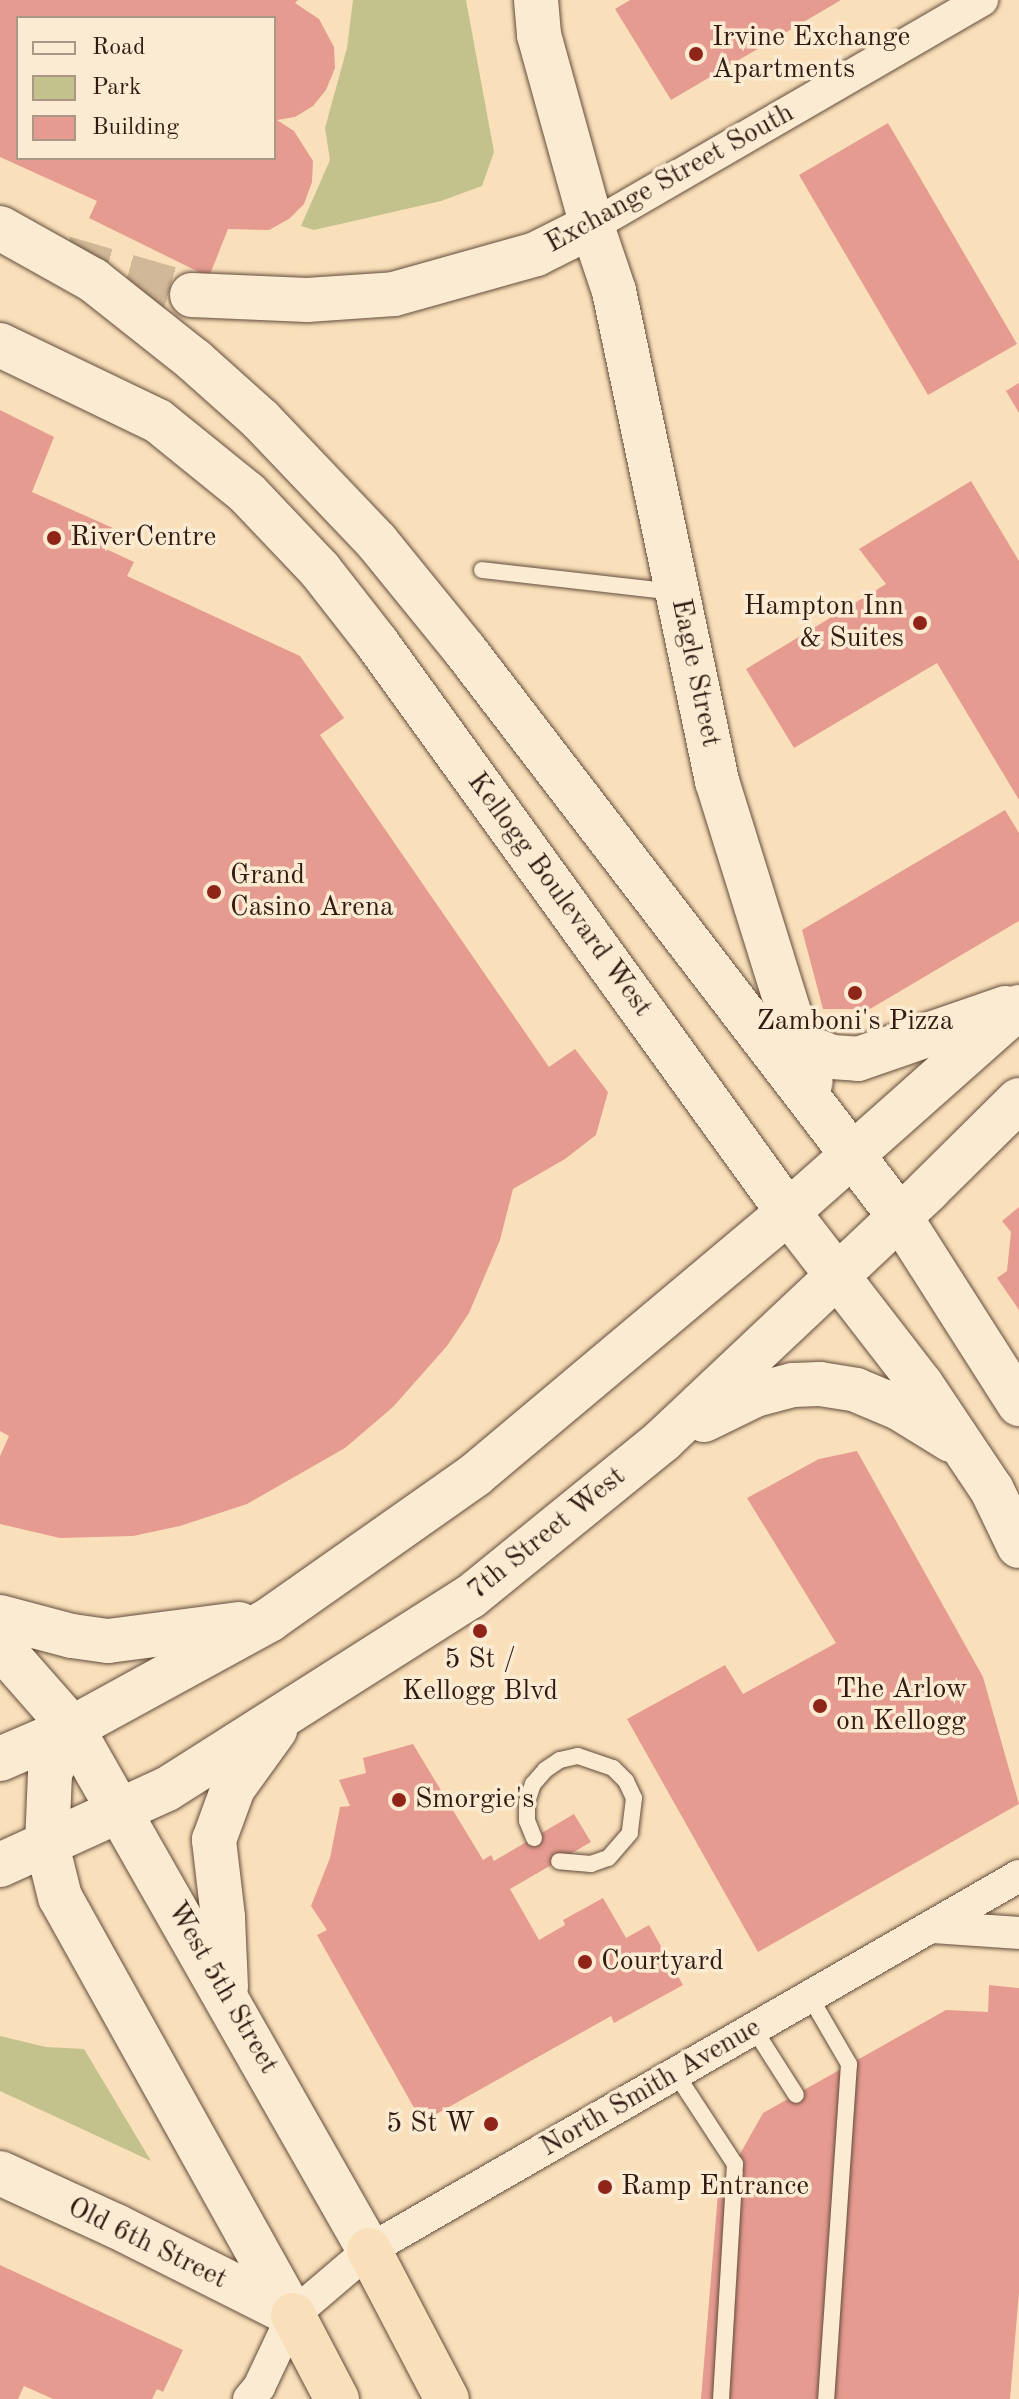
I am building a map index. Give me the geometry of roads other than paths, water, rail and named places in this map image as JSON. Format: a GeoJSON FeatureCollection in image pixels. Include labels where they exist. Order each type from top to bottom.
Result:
{"type":"FeatureCollection","features":[{"type":"Feature","properties":{"kind":"highway"},"geometry":{"type":"LineString","coordinates":[[369,2250],[447,2399]]}},
{"type":"Feature","properties":{"kind":"highway"},"geometry":{"type":"LineString","coordinates":[[293,2315],[337,2399]]}},
{"type":"Feature","properties":{"kind":"main road","name":"Eagle Street"},"geometry":{"type":"LineString","coordinates":[[536,0],[539,35],[592,226],[614,291],[717,781],[821,1114]]}},
{"type":"Feature","properties":{"kind":"main road","name":"Exchange Street South"},"geometry":{"type":"LineString","coordinates":[[192,295],[307,300],[394,294],[536,254],[592,226]]}},
{"type":"Feature","properties":{"kind":"main road"},"geometry":{"type":"LineString","coordinates":[[0,228],[93,280],[194,360],[260,419],[377,542],[900,1217],[1019,1404]]}},
{"type":"Feature","properties":{"kind":"main road","name":"Kellogg Boulevard West"},"geometry":{"type":"LineString","coordinates":[[0,345],[158,421],[247,493],[320,570],[377,643],[788,1212],[875,1322],[992,1490],[1019,1546]]}},
{"type":"Feature","properties":{"kind":"main road"},"geometry":{"type":"LineString","coordinates":[[753,1024],[832,1057],[858,1059],[1019,1005]]}},
{"type":"Feature","properties":{"kind":"main road"},"geometry":{"type":"LineString","coordinates":[[0,1759],[72,1728],[269,1620],[475,1475],[788,1212],[1019,1005]]}},
{"type":"Feature","properties":{"kind":"main road","name":"7th Street West"},"geometry":{"type":"LineString","coordinates":[[0,1865],[167,1789],[470,1597],[663,1440],[900,1217],[1019,1100]]}},
{"type":"Feature","properties":{"kind":"main road"},"geometry":{"type":"LineString","coordinates":[[663,1440],[755,1395],[793,1385],[820,1384],[856,1390],[899,1408],[963,1448]]}},
{"type":"Feature","properties":{"kind":"main road"},"geometry":{"type":"LineString","coordinates":[[0,1617],[72,1636],[108,1641],[269,1620]]}},
{"type":"Feature","properties":{"kind":"main road","name":"West 5th Street"},"geometry":{"type":"LineString","coordinates":[[0,1646],[72,1728],[369,2250]]}},
{"type":"Feature","properties":{"kind":"main road"},"geometry":{"type":"LineString","coordinates":[[226,1994],[223,1917],[214,1840],[233,1788],[289,1711]]}},
{"type":"Feature","properties":{"kind":"main road"},"geometry":{"type":"LineString","coordinates":[[72,1728],[50,1773],[47,1845],[60,1897],[293,2315]]}},
{"type":"Feature","properties":{"kind":"main road","name":"Old 6th Street"},"geometry":{"type":"LineString","coordinates":[[0,2173],[116,2226],[293,2315]]}},
{"type":"Feature","properties":{"kind":"street","name":"Exchange Street South"},"geometry":{"type":"LineString","coordinates":[[592,226],[982,0]]}},
{"type":"Feature","properties":{"kind":"street","name":"North Smith Avenue"},"geometry":{"type":"LineString","coordinates":[[293,2315],[369,2250],[1019,1876]]}},
{"type":"Feature","properties":{"kind":"street"},"geometry":{"type":"LineString","coordinates":[[931,1927],[1019,1933]]}},
{"type":"Feature","properties":{"kind":"street"},"geometry":{"type":"LineString","coordinates":[[249,2399],[259,2387],[293,2315]]}},
{"type":"Feature","properties":{"kind":"lane"},"geometry":{"type":"LineString","coordinates":[[482,570],[678,592]]}},
{"type":"Feature","properties":{"kind":"lane"},"geometry":{"type":"LineString","coordinates":[[534,1838],[527,1821],[527,1802],[533,1784],[545,1770],[560,1760],[578,1756],[597,1759],[613,1768],[626,1781],[634,1798],[630,1833],[608,1858],[591,1864],[559,1861]]}},
{"type":"Feature","properties":{"kind":"lane"},"geometry":{"type":"LineString","coordinates":[[810,1997],[849,2064],[826,2399]]}},
{"type":"Feature","properties":{"kind":"lane"},"geometry":{"type":"LineString","coordinates":[[754,2029],[796,2095]]}},
{"type":"Feature","properties":{"kind":"lane"},"geometry":{"type":"LineString","coordinates":[[676,2074],[735,2164],[721,2399]]}},
{"type":"Feature","properties":{"kind":"tunnel"},"geometry":{"type":"LineString","coordinates":[[64,258],[192,295]]}},
{"type":"Feature","properties":{"kind":"place","name":"Irvine Exchange Apartments"},"geometry":{"type":"Point","coordinates":[696,54]}},
{"type":"Feature","properties":{"kind":"place","name":"RiverCentre"},"geometry":{"type":"Point","coordinates":[54,538]}},
{"type":"Feature","properties":{"kind":"place","name":"Hampton Inn & Suites"},"geometry":{"type":"Point","coordinates":[920,623]}},
{"type":"Feature","properties":{"kind":"place","name":"Grand Casino Arena"},"geometry":{"type":"Point","coordinates":[214,892]}},
{"type":"Feature","properties":{"kind":"place","name":"Zamboni's Pizza"},"geometry":{"type":"Point","coordinates":[855,993]}},
{"type":"Feature","properties":{"kind":"place","name":"5 St / Kellogg Blvd"},"geometry":{"type":"Point","coordinates":[480,1631]}},
{"type":"Feature","properties":{"kind":"place","name":"The Arlow on Kellogg"},"geometry":{"type":"Point","coordinates":[820,1706]}},
{"type":"Feature","properties":{"kind":"place","name":"Smorgie's"},"geometry":{"type":"Point","coordinates":[399,1800]}},
{"type":"Feature","properties":{"kind":"place","name":"Courtyard"},"geometry":{"type":"Point","coordinates":[585,1962]}},
{"type":"Feature","properties":{"kind":"place","name":"5 St W"},"geometry":{"type":"Point","coordinates":[491,2124]}},
{"type":"Feature","properties":{"kind":"place","name":"Ramp Entrance"},"geometry":{"type":"Point","coordinates":[605,2187]}}]}
